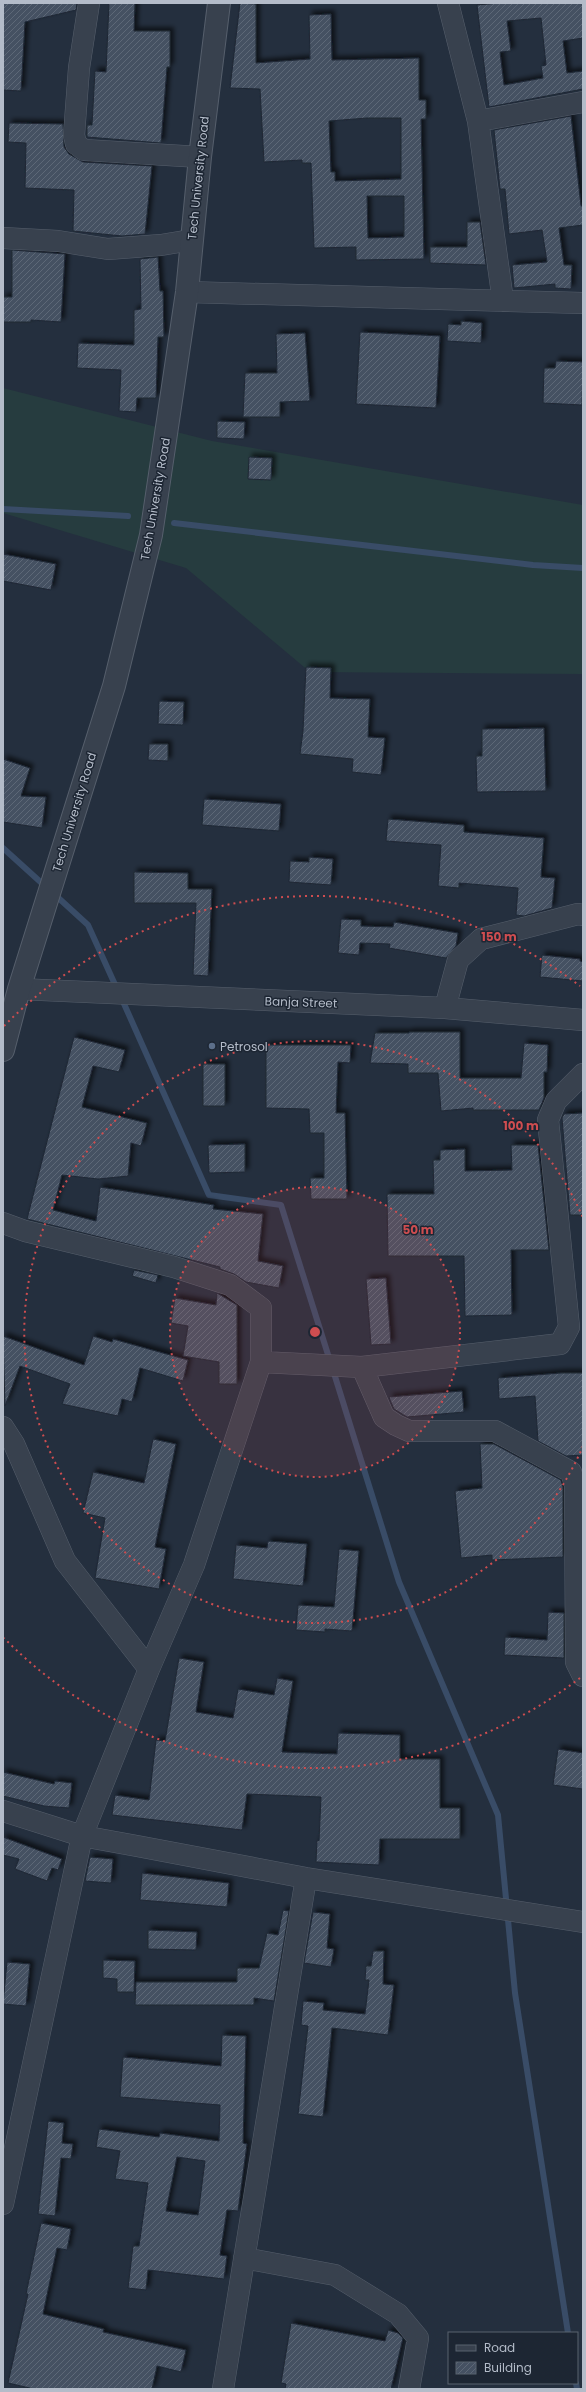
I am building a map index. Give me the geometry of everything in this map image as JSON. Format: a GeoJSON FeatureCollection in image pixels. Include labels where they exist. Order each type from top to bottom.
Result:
{"type":"FeatureCollection","features":[{"type":"Feature","properties":{"kind":"street"},"geometry":{"type":"LineString","coordinates":[[89,3],[79,68],[74,135],[76,144],[84,150],[200,157]]}},
{"type":"Feature","properties":{"kind":"street","name":"Tech University Road"},"geometry":{"type":"LineString","coordinates":[[3,1050],[19,990],[114,686],[151,535],[188,292],[191,240],[219,3]]}},
{"type":"Feature","properties":{"kind":"street"},"geometry":{"type":"LineString","coordinates":[[448,3],[478,122],[503,300]]}},
{"type":"Feature","properties":{"kind":"street"},"geometry":{"type":"LineString","coordinates":[[478,122],[583,102]]}},
{"type":"Feature","properties":{"kind":"street"},"geometry":{"type":"LineString","coordinates":[[3,238],[58,241],[108,249],[161,245],[191,240]]}},
{"type":"Feature","properties":{"kind":"street"},"geometry":{"type":"LineString","coordinates":[[188,292],[583,303]]}},
{"type":"Feature","properties":{"kind":"street"},"geometry":{"type":"LineString","coordinates":[[445,1008],[458,960],[481,939],[578,914],[583,915]]}},
{"type":"Feature","properties":{"kind":"street","name":"Banja Street"},"geometry":{"type":"LineString","coordinates":[[19,990],[445,1008],[583,1020]]}},
{"type":"Feature","properties":{"kind":"street"},"geometry":{"type":"LineString","coordinates":[[261,1362],[362,1367],[560,1344],[569,1327],[548,1120],[556,1101],[583,1074]]}},
{"type":"Feature","properties":{"kind":"street"},"geometry":{"type":"LineString","coordinates":[[3,1223],[25,1231],[174,1267],[230,1285],[261,1308],[261,1362],[194,1565],[149,1669],[82,1836],[3,2204]]}},
{"type":"Feature","properties":{"kind":"street"},"geometry":{"type":"LineString","coordinates":[[362,1367],[384,1417],[396,1425],[409,1431],[495,1431],[571,1472],[575,1485],[576,1662],[583,1676]]}},
{"type":"Feature","properties":{"kind":"street"},"geometry":{"type":"LineString","coordinates":[[3,1427],[14,1444],[65,1561],[149,1669]]}},
{"type":"Feature","properties":{"kind":"street"},"geometry":{"type":"LineString","coordinates":[[3,1811],[82,1836],[306,1878],[583,1922]]}},
{"type":"Feature","properties":{"kind":"street"},"geometry":{"type":"LineString","coordinates":[[223,2389],[306,1878]]}},
{"type":"Feature","properties":{"kind":"street"},"geometry":{"type":"LineString","coordinates":[[244,2258],[335,2275],[398,2314],[418,2338],[409,2389]]}},
{"type":"Feature","properties":{"kind":"green space"},"geometry":{"type":"Polygon","coordinates":[[[3,388],[212,441],[583,505],[583,674],[310,672],[186,568],[3,513],[3,388]]]}},
{"type":"Feature","properties":{"kind":"building"},"geometry":{"type":"Polygon","coordinates":[[[3,3],[77,3],[76,10],[25,22],[21,91],[3,90],[3,3]]]}},
{"type":"Feature","properties":{"kind":"building"},"geometry":{"type":"Polygon","coordinates":[[[109,3],[135,3],[134,31],[170,31],[170,67],[167,67],[161,143],[87,137],[87,125],[92,125],[95,71],[106,72],[109,3]]]}},
{"type":"Feature","properties":{"kind":"building"},"geometry":{"type":"Polygon","coordinates":[[[240,3],[256,4],[256,63],[310,59],[309,15],[331,14],[332,60],[419,58],[419,100],[426,100],[426,119],[421,119],[424,259],[356,260],[356,247],[314,248],[311,163],[302,163],[302,160],[264,162],[260,89],[230,88],[240,3]],[[367,118],[329,121],[331,172],[335,172],[335,181],[401,179],[401,118],[367,118]],[[367,196],[368,238],[404,237],[404,196],[367,196]]]}},
{"type":"Feature","properties":{"kind":"building"},"geometry":{"type":"Polygon","coordinates":[[[499,3],[583,3],[583,38],[563,41],[567,73],[583,71],[583,89],[489,107],[477,5],[499,3]],[[541,18],[507,21],[511,51],[500,52],[504,85],[543,78],[541,66],[546,65],[541,18]]]}},
{"type":"Feature","properties":{"kind":"building"},"geometry":{"type":"Polygon","coordinates":[[[571,116],[581,206],[583,206],[583,225],[559,228],[564,265],[572,265],[571,289],[555,288],[555,284],[514,288],[512,265],[547,262],[542,230],[509,234],[505,189],[500,189],[494,130],[571,116]]]}},
{"type":"Feature","properties":{"kind":"building"},"geometry":{"type":"Polygon","coordinates":[[[9,123],[63,124],[64,147],[69,154],[83,162],[152,166],[145,234],[122,236],[73,231],[74,190],[25,188],[26,143],[8,142],[9,123]]]}},
{"type":"Feature","properties":{"kind":"building"},"geometry":{"type":"Polygon","coordinates":[[[467,222],[480,222],[486,265],[430,263],[430,247],[467,247],[467,222]]]}},
{"type":"Feature","properties":{"kind":"building"},"geometry":{"type":"Polygon","coordinates":[[[12,250],[65,254],[61,322],[31,320],[31,322],[3,322],[3,297],[12,297],[12,250]]]}},
{"type":"Feature","properties":{"kind":"building"},"geometry":{"type":"Polygon","coordinates":[[[158,257],[160,291],[163,291],[164,337],[158,337],[156,398],[137,398],[136,412],[119,411],[121,370],[77,368],[78,343],[134,345],[134,310],[141,309],[140,259],[158,257]]]}},
{"type":"Feature","properties":{"kind":"building"},"geometry":{"type":"Polygon","coordinates":[[[461,321],[482,323],[481,343],[447,341],[448,324],[461,325],[461,321]]]}},
{"type":"Feature","properties":{"kind":"building"},"geometry":{"type":"Polygon","coordinates":[[[360,332],[440,336],[436,408],[356,404],[360,332]]]}},
{"type":"Feature","properties":{"kind":"building"},"geometry":{"type":"Polygon","coordinates":[[[305,333],[310,401],[280,402],[280,417],[243,417],[245,373],[277,373],[276,334],[305,333]]]}},
{"type":"Feature","properties":{"kind":"building"},"geometry":{"type":"Polygon","coordinates":[[[556,361],[583,362],[582,405],[543,403],[544,368],[555,368],[556,361]]]}},
{"type":"Feature","properties":{"kind":"building"},"geometry":{"type":"Polygon","coordinates":[[[217,421],[245,422],[244,439],[217,438],[217,421]]]}},
{"type":"Feature","properties":{"kind":"building"},"geometry":{"type":"Polygon","coordinates":[[[249,457],[272,458],[271,480],[248,479],[249,457]]]}},
{"type":"Feature","properties":{"kind":"building"},"geometry":{"type":"Polygon","coordinates":[[[3,554],[56,564],[51,590],[3,581],[3,554]]]}},
{"type":"Feature","properties":{"kind":"building"},"geometry":{"type":"Polygon","coordinates":[[[306,667],[331,668],[330,698],[370,699],[368,737],[385,738],[381,775],[352,772],[353,759],[300,754],[303,731],[306,667]]]}},
{"type":"Feature","properties":{"kind":"building"},"geometry":{"type":"Polygon","coordinates":[[[159,701],[184,702],[183,725],[158,724],[159,701]]]}},
{"type":"Feature","properties":{"kind":"building"},"geometry":{"type":"Polygon","coordinates":[[[544,728],[546,791],[477,792],[476,756],[482,756],[482,729],[544,728]]]}},
{"type":"Feature","properties":{"kind":"building"},"geometry":{"type":"Polygon","coordinates":[[[149,744],[168,744],[168,761],[148,760],[149,744]]]}},
{"type":"Feature","properties":{"kind":"building"},"geometry":{"type":"Polygon","coordinates":[[[3,759],[30,768],[21,796],[46,797],[42,828],[3,822],[3,759]]]}},
{"type":"Feature","properties":{"kind":"building"},"geometry":{"type":"Polygon","coordinates":[[[204,799],[281,804],[279,831],[202,825],[204,799]]]}},
{"type":"Feature","properties":{"kind":"building"},"geometry":{"type":"Polygon","coordinates":[[[388,819],[464,825],[464,832],[544,838],[541,877],[555,878],[552,908],[524,916],[516,915],[518,888],[459,883],[459,888],[438,886],[441,845],[386,841],[388,819]]]}},
{"type":"Feature","properties":{"kind":"building"},"geometry":{"type":"Polygon","coordinates":[[[309,857],[333,859],[331,885],[289,882],[290,861],[309,862],[309,857]]]}},
{"type":"Feature","properties":{"kind":"building"},"geometry":{"type":"Polygon","coordinates":[[[134,872],[188,873],[188,889],[212,889],[208,976],[193,975],[196,903],[134,903],[134,872]]]}},
{"type":"Feature","properties":{"kind":"building"},"geometry":{"type":"Polygon","coordinates":[[[341,919],[361,920],[361,926],[393,927],[394,922],[458,933],[456,946],[446,958],[389,948],[390,944],[360,943],[359,955],[338,953],[341,919]]]}},
{"type":"Feature","properties":{"kind":"building"},"geometry":{"type":"Polygon","coordinates":[[[542,955],[580,959],[580,961],[583,962],[583,981],[540,977],[542,955]]]}},
{"type":"Feature","properties":{"kind":"building"},"geometry":{"type":"Polygon","coordinates":[[[460,1032],[460,1078],[521,1078],[524,1043],[548,1045],[547,1072],[544,1072],[544,1098],[539,1110],[473,1110],[473,1108],[441,1111],[438,1073],[408,1073],[408,1064],[370,1063],[375,1033],[460,1032]]]}},
{"type":"Feature","properties":{"kind":"building"},"geometry":{"type":"Polygon","coordinates":[[[74,1037],[125,1050],[119,1072],[93,1066],[82,1107],[147,1123],[141,1146],[131,1143],[128,1176],[98,1179],[62,1175],[53,1210],[96,1221],[100,1187],[214,1205],[213,1209],[263,1214],[258,1261],[283,1266],[279,1288],[246,1282],[234,1274],[220,1269],[220,1267],[27,1219],[74,1037]]]}},
{"type":"Feature","properties":{"kind":"building"},"geometry":{"type":"Polygon","coordinates":[[[266,1045],[351,1045],[350,1063],[338,1062],[336,1113],[345,1113],[347,1199],[311,1199],[310,1178],[324,1178],[324,1133],[310,1133],[309,1109],[266,1108],[266,1045]]]}},
{"type":"Feature","properties":{"kind":"building"},"geometry":{"type":"Polygon","coordinates":[[[203,1064],[225,1064],[225,1106],[203,1106],[203,1064]]]}},
{"type":"Feature","properties":{"kind":"building"},"geometry":{"type":"Polygon","coordinates":[[[583,1113],[583,1215],[570,1215],[562,1118],[564,1114],[583,1113]]]}},
{"type":"Feature","properties":{"kind":"building"},"geometry":{"type":"Polygon","coordinates":[[[245,1144],[245,1172],[209,1173],[208,1145],[245,1144]]]}},
{"type":"Feature","properties":{"kind":"building"},"geometry":{"type":"Polygon","coordinates":[[[511,1145],[538,1145],[549,1250],[511,1250],[512,1315],[465,1316],[464,1256],[388,1256],[387,1194],[434,1194],[433,1160],[440,1160],[440,1150],[465,1149],[465,1171],[512,1170],[511,1145]]]}},
{"type":"Feature","properties":{"kind":"building"},"geometry":{"type":"Polygon","coordinates":[[[134,1270],[158,1275],[156,1283],[132,1276],[134,1270]]]}},
{"type":"Feature","properties":{"kind":"building"},"geometry":{"type":"Polygon","coordinates":[[[386,1278],[391,1344],[371,1345],[366,1279],[386,1278]]]}},
{"type":"Feature","properties":{"kind":"building"},"geometry":{"type":"Polygon","coordinates":[[[217,1293],[237,1305],[237,1384],[219,1384],[219,1362],[183,1356],[188,1326],[171,1323],[175,1298],[216,1305],[217,1293]]]}},
{"type":"Feature","properties":{"kind":"building"},"geometry":{"type":"Polygon","coordinates":[[[3,1336],[84,1365],[93,1336],[112,1342],[113,1339],[188,1360],[183,1381],[140,1368],[132,1402],[122,1399],[118,1416],[62,1404],[70,1384],[20,1366],[5,1406],[3,1336]]]}},
{"type":"Feature","properties":{"kind":"building"},"geometry":{"type":"Polygon","coordinates":[[[561,1373],[583,1373],[583,1455],[566,1456],[538,1441],[535,1396],[499,1399],[498,1378],[561,1373]]]}},
{"type":"Feature","properties":{"kind":"building"},"geometry":{"type":"Polygon","coordinates":[[[462,1391],[464,1412],[407,1417],[394,1409],[389,1397],[462,1391]]]}},
{"type":"Feature","properties":{"kind":"building"},"geometry":{"type":"Polygon","coordinates":[[[153,1439],[176,1444],[155,1547],[166,1549],[159,1589],[95,1578],[105,1518],[83,1513],[93,1472],[144,1483],[153,1439]]]}},
{"type":"Feature","properties":{"kind":"building"},"geometry":{"type":"Polygon","coordinates":[[[480,1444],[494,1444],[561,1480],[563,1487],[563,1557],[492,1560],[492,1555],[461,1558],[455,1491],[482,1488],[480,1444]]]}},
{"type":"Feature","properties":{"kind":"building"},"geometry":{"type":"Polygon","coordinates":[[[268,1541],[307,1544],[303,1586],[233,1579],[236,1545],[267,1548],[268,1541]]]}},
{"type":"Feature","properties":{"kind":"building"},"geometry":{"type":"Polygon","coordinates":[[[339,1549],[359,1551],[352,1631],[325,1629],[325,1632],[296,1630],[298,1605],[334,1607],[339,1549]]]}},
{"type":"Feature","properties":{"kind":"building"},"geometry":{"type":"Polygon","coordinates":[[[548,1612],[564,1613],[564,1658],[504,1655],[505,1637],[547,1640],[548,1612]]]}},
{"type":"Feature","properties":{"kind":"building"},"geometry":{"type":"Polygon","coordinates":[[[179,1658],[204,1662],[196,1712],[233,1718],[238,1689],[274,1695],[277,1678],[293,1681],[282,1752],[337,1754],[338,1733],[400,1735],[400,1759],[440,1759],[440,1808],[460,1808],[460,1839],[380,1839],[379,1865],[316,1862],[317,1840],[319,1841],[321,1797],[247,1794],[242,1830],[112,1815],[115,1795],[149,1800],[156,1740],[165,1741],[179,1658]]]}},
{"type":"Feature","properties":{"kind":"building"},"geometry":{"type":"Polygon","coordinates":[[[558,1749],[583,1753],[583,1789],[553,1785],[558,1749]]]}},
{"type":"Feature","properties":{"kind":"building"},"geometry":{"type":"Polygon","coordinates":[[[3,1772],[54,1784],[55,1781],[72,1783],[69,1808],[44,1806],[3,1796],[3,1772]]]}},
{"type":"Feature","properties":{"kind":"building"},"geometry":{"type":"Polygon","coordinates":[[[3,1837],[62,1859],[58,1870],[52,1868],[47,1881],[15,1869],[19,1859],[3,1855],[3,1837]]]}},
{"type":"Feature","properties":{"kind":"building"},"geometry":{"type":"Polygon","coordinates":[[[90,1857],[113,1859],[111,1883],[85,1881],[90,1857]]]}},
{"type":"Feature","properties":{"kind":"building"},"geometry":{"type":"Polygon","coordinates":[[[142,1873],[229,1883],[227,1907],[140,1900],[142,1873]]]}},
{"type":"Feature","properties":{"kind":"building"},"geometry":{"type":"Polygon","coordinates":[[[283,1910],[289,1911],[274,2001],[254,1998],[254,2005],[135,2005],[136,1982],[237,1982],[237,1968],[259,1968],[267,1933],[278,1935],[283,1910]]]}},
{"type":"Feature","properties":{"kind":"building"},"geometry":{"type":"Polygon","coordinates":[[[313,1912],[330,1914],[327,1948],[334,1949],[331,1967],[304,1963],[313,1912]]]}},
{"type":"Feature","properties":{"kind":"building"},"geometry":{"type":"Polygon","coordinates":[[[148,1930],[197,1932],[196,1950],[148,1949],[148,1930]]]}},
{"type":"Feature","properties":{"kind":"building"},"geometry":{"type":"Polygon","coordinates":[[[373,1951],[384,1951],[383,1984],[394,1985],[388,2035],[332,2028],[323,2117],[298,2114],[308,2026],[301,2025],[303,2001],[324,2003],[323,2010],[365,2014],[369,1980],[365,1980],[366,1966],[371,1966],[373,1951]]]}},
{"type":"Feature","properties":{"kind":"building"},"geometry":{"type":"Polygon","coordinates":[[[103,1960],[135,1961],[134,1992],[117,1992],[117,1979],[103,1978],[103,1960]]]}},
{"type":"Feature","properties":{"kind":"building"},"geometry":{"type":"Polygon","coordinates":[[[7,1962],[30,1964],[26,2006],[3,2004],[7,1962]]]}},
{"type":"Feature","properties":{"kind":"building"},"geometry":{"type":"Polygon","coordinates":[[[222,2035],[246,2036],[243,2143],[247,2144],[238,2211],[227,2210],[220,2255],[227,2256],[224,2279],[148,2270],[146,2290],[128,2288],[133,2246],[139,2246],[148,2183],[115,2179],[120,2151],[96,2147],[99,2129],[159,2137],[160,2133],[219,2141],[220,2105],[120,2097],[123,2057],[221,2066],[222,2035]],[[177,2157],[166,2211],[198,2215],[205,2161],[177,2157]]]}},
{"type":"Feature","properties":{"kind":"building"},"geometry":{"type":"Polygon","coordinates":[[[48,2121],[64,2123],[62,2143],[73,2144],[71,2159],[61,2158],[55,2216],[38,2214],[48,2121]]]}},
{"type":"Feature","properties":{"kind":"building"},"geometry":{"type":"Polygon","coordinates":[[[41,2223],[71,2229],[67,2250],[57,2248],[43,2314],[104,2329],[103,2332],[186,2350],[181,2372],[157,2366],[152,2389],[34,2389],[8,2383],[28,2294],[26,2294],[41,2223]]]}},
{"type":"Feature","properties":{"kind":"building"},"geometry":{"type":"Polygon","coordinates":[[[291,2323],[385,2341],[388,2330],[398,2333],[403,2338],[391,2389],[285,2389],[286,2384],[281,2383],[291,2323]]]}},
{"type":"Feature","properties":{"kind":"waterway"},"geometry":{"type":"LineString","coordinates":[[3,509],[128,516]]}},
{"type":"Feature","properties":{"kind":"waterway"},"geometry":{"type":"LineString","coordinates":[[174,523],[533,565],[583,568]]}},
{"type":"Feature","properties":{"kind":"waterway"},"geometry":{"type":"LineString","coordinates":[[3,848],[46,887]]}},
{"type":"Feature","properties":{"kind":"waterway"},"geometry":{"type":"LineString","coordinates":[[53,893],[88,925],[117,989]]}},
{"type":"Feature","properties":{"kind":"waterway"},"geometry":{"type":"LineString","coordinates":[[121,997],[209,1195],[281,1205],[330,1361]]}},
{"type":"Feature","properties":{"kind":"waterway"},"geometry":{"type":"LineString","coordinates":[[333,1370],[399,1582],[498,1815],[515,1993],[568,2332]]}},
{"type":"Feature","properties":{"kind":"waterway"},"geometry":{"type":"LineString","coordinates":[[576,2384],[577,2389]]}},
{"type":"Feature","properties":{"kind":"place","name":"Petrosol"},"geometry":{"type":"Point","coordinates":[212,1046]}}]}
